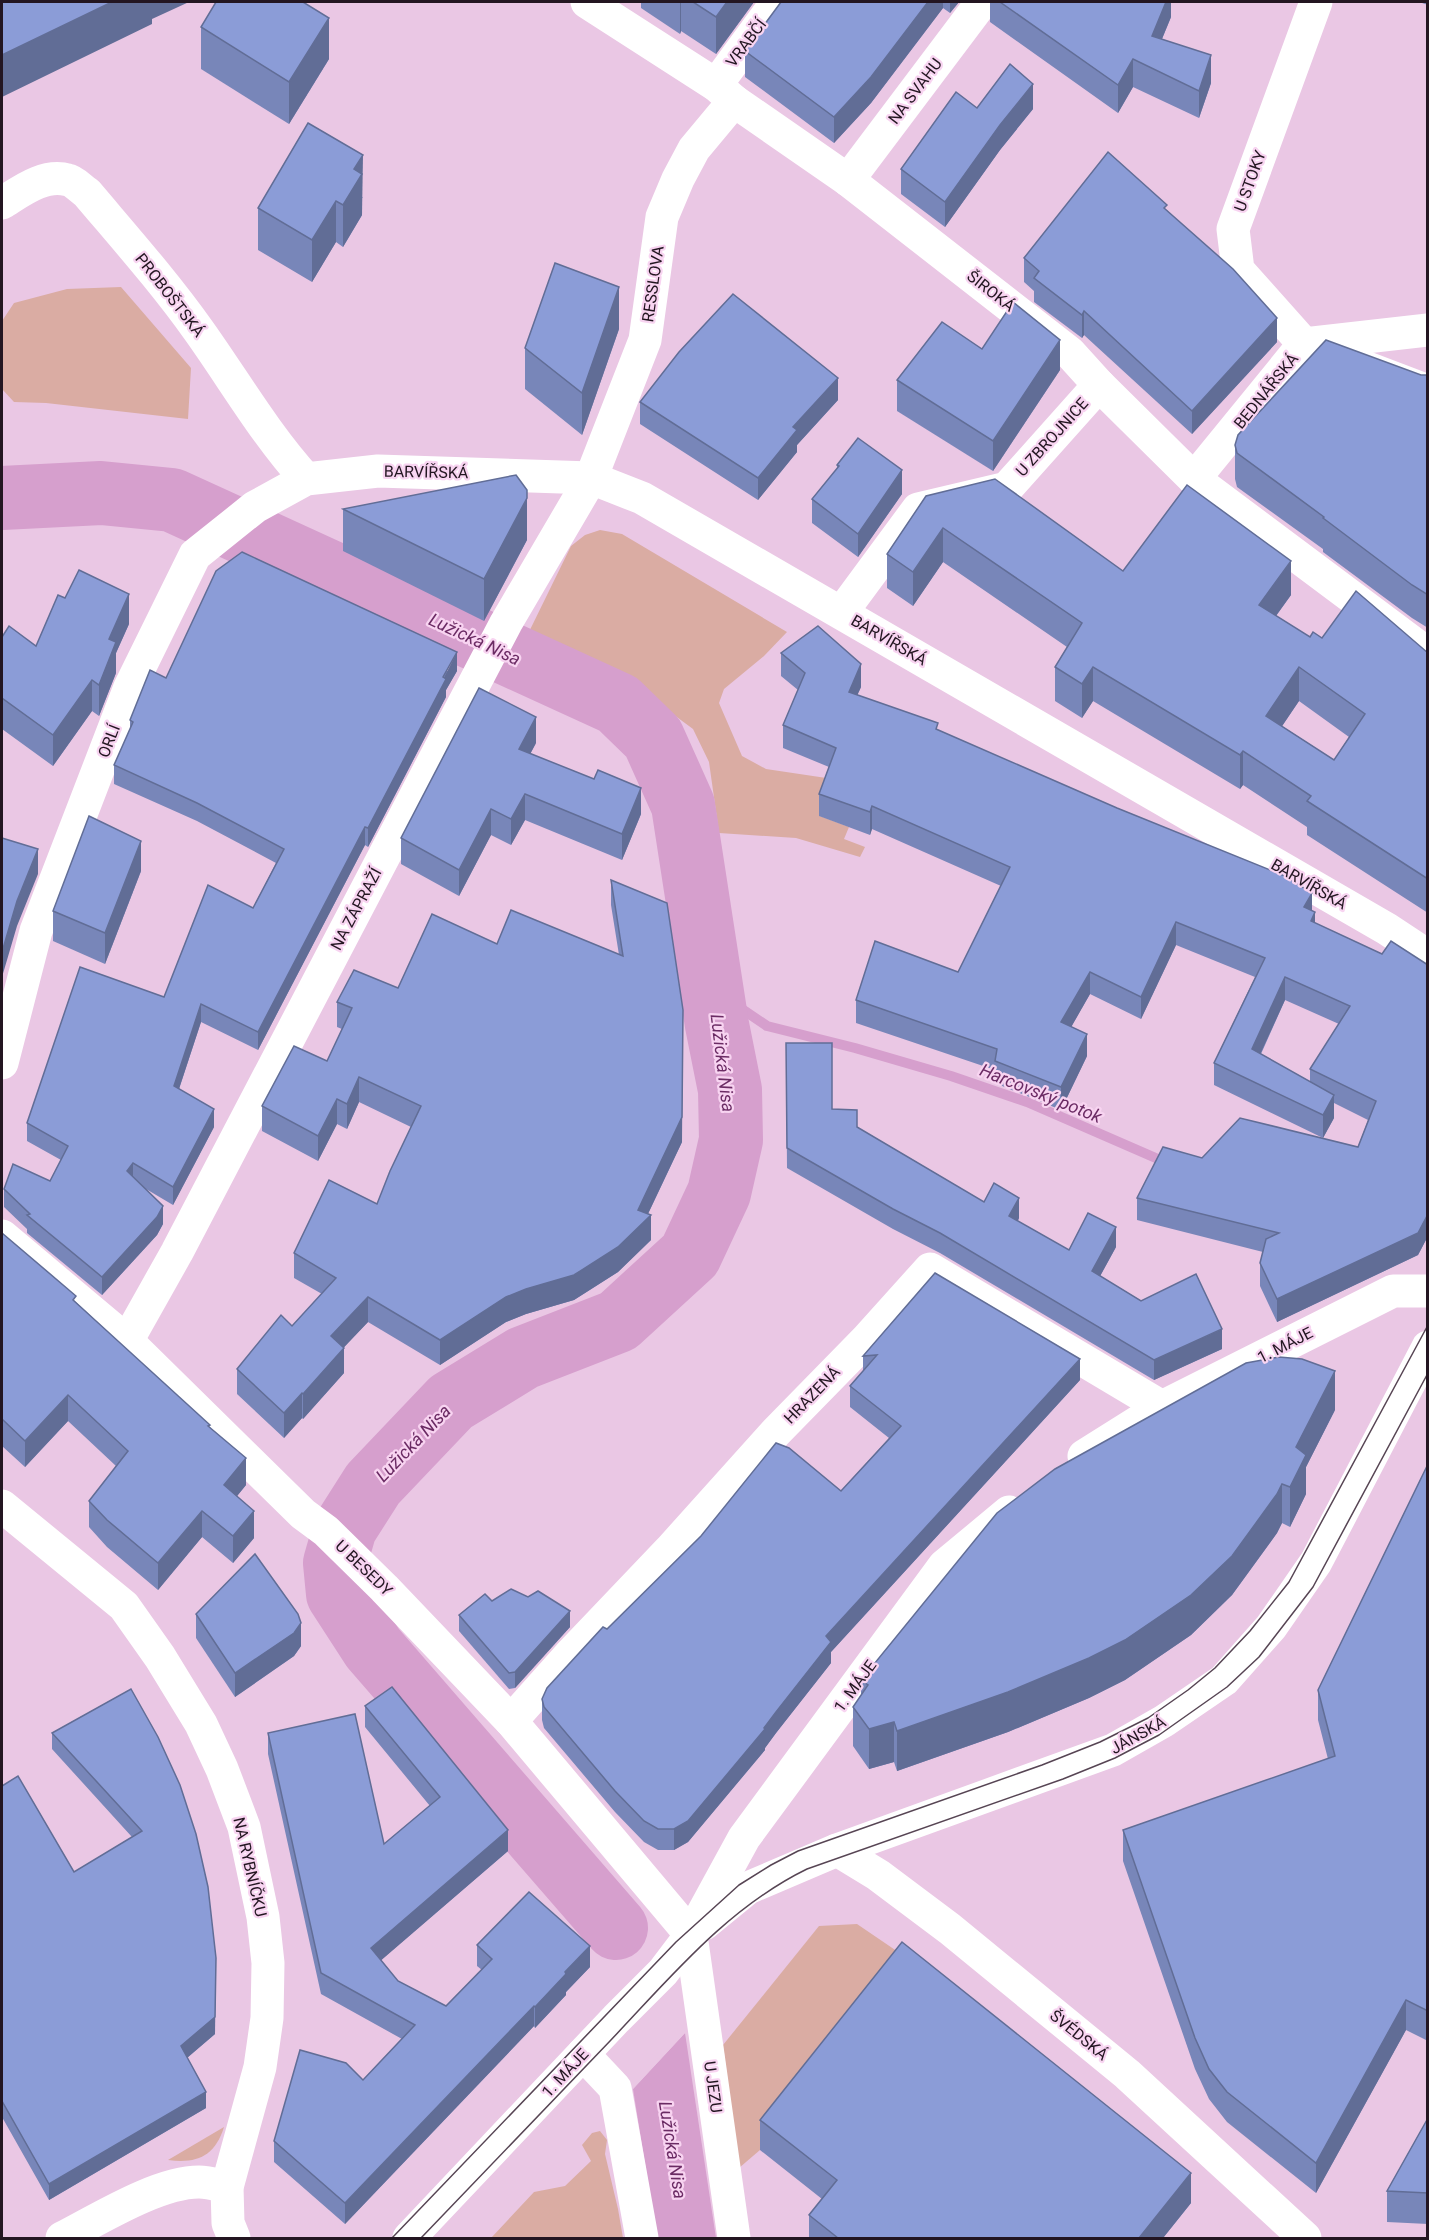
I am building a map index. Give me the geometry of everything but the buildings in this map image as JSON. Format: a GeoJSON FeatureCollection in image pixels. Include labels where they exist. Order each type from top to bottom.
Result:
{"type":"FeatureCollection","features":[{"type":"Feature","properties":{"kind":"street","name":"ŠIROKÁ"},"geometry":{"type":"LineString","coordinates":[[586,2],[725,93],[848,180],[1070,353],[1194,478],[1428,654]]}},
{"type":"Feature","properties":{"kind":"street","name":"VRABČÍ"},"geometry":{"type":"LineString","coordinates":[[725,93],[777,2]]}},
{"type":"Feature","properties":{"kind":"street","name":"NA SVAHU"},"geometry":{"type":"LineString","coordinates":[[848,180],[982,2]]}},
{"type":"Feature","properties":{"kind":"street","name":"U STOKY"},"geometry":{"type":"LineString","coordinates":[[1304,344],[1238,270],[1233,229],[1316,2]]}},
{"type":"Feature","properties":{"kind":"street","name":"RESSLOVA"},"geometry":{"type":"LineString","coordinates":[[591,478],[645,340],[662,217],[678,179],[725,93]]}},
{"type":"Feature","properties":{"kind":"street","name":"PROBOŠTSKÁ"},"geometry":{"type":"LineString","coordinates":[[2,203],[28,187],[52,178],[69,180],[87,193],[179,302],[235,381],[280,451],[306,479]]}},
{"type":"Feature","properties":{"kind":"street","name":"BEDNÁŘSKÁ"},"geometry":{"type":"LineString","coordinates":[[1194,478],[1304,344],[1428,330]]}},
{"type":"Feature","properties":{"kind":"street"},"geometry":{"type":"LineString","coordinates":[[1304,344],[1428,391]]}},
{"type":"Feature","properties":{"kind":"street","name":"U ZBROJNICE"},"geometry":{"type":"LineString","coordinates":[[842,612],[918,509],[1007,488],[1099,384]]}},
{"type":"Feature","properties":{"kind":"street","name":"BARVÍŘSKÁ"},"geometry":{"type":"LineString","coordinates":[[306,479],[378,471],[591,478],[642,498],[1387,929],[1428,956]]}},
{"type":"Feature","properties":{"kind":"street","name":"NA ZÁPRAŽÍ"},"geometry":{"type":"LineString","coordinates":[[127,1341],[177,1252],[506,623],[591,478]]}},
{"type":"Feature","properties":{"kind":"street","name":"ORLÍ"},"geometry":{"type":"LineString","coordinates":[[2,1063],[40,920],[129,687],[195,555],[255,507],[306,479]]}},
{"type":"Feature","properties":{"kind":"street","name":"U BESEDY"},"geometry":{"type":"LineString","coordinates":[[2,1236],[127,1341],[303,1514],[326,1531],[384,1588],[511,1721],[691,1935]]}},
{"type":"Feature","properties":{"kind":"street","name":"HRAZENÁ"},"geometry":{"type":"LineString","coordinates":[[511,1721],[776,1432],[867,1339],[930,1269],[1162,1407]]}},
{"type":"Feature","properties":{"kind":"street","name":"1. MÁJE"},"geometry":{"type":"LineString","coordinates":[[410,2238],[663,1972],[691,1935],[744,1838],[944,1566],[1045,1482],[1162,1407],[1393,1291],[1428,1292]]}},
{"type":"Feature","properties":{"kind":"street","name":"JÁNSKÁ"},"geometry":{"type":"LineString","coordinates":[[691,1935],[748,1888],[837,1850],[1113,1750],[1164,1721],[1224,1680],[1271,1627],[1316,1562],[1428,1347]]}},
{"type":"Feature","properties":{"kind":"street","name":"NA RYBNÍČKU"},"geometry":{"type":"LineString","coordinates":[[2,1506],[124,1606],[160,1657],[201,1724],[222,1769],[244,1827],[263,1917],[268,1963],[267,2018],[260,2067],[227,2187],[228,2223],[234,2238]]}},
{"type":"Feature","properties":{"kind":"street","name":"ŠVÉDSKÁ"},"geometry":{"type":"LineString","coordinates":[[837,1850],[878,1875],[950,1929],[1126,2074],[1305,2238]]}},
{"type":"Feature","properties":{"kind":"street","name":"U JEZU"},"geometry":{"type":"LineString","coordinates":[[691,1935],[734,2238]]}},
{"type":"Feature","properties":{"kind":"street"},"geometry":{"type":"LineString","coordinates":[[584,2054],[615,2088],[642,2238]]}},
{"type":"Feature","properties":{"kind":"street"},"geometry":{"type":"LineString","coordinates":[[62,2238],[148,2195],[172,2186],[200,2182],[227,2187]]}},
{"type":"Feature","properties":{"kind":"shaded area"},"geometry":{"type":"Polygon","coordinates":[[[121,287],[191,368],[188,419],[46,403],[14,402],[2,389],[2,321],[14,303],[67,289],[121,287]]]}},
{"type":"Feature","properties":{"kind":"shaded area"},"geometry":{"type":"Polygon","coordinates":[[[600,530],[622,534],[787,632],[764,656],[724,689],[719,703],[742,756],[766,769],[833,779],[820,816],[849,827],[844,839],[865,847],[860,857],[796,838],[719,833],[709,762],[693,729],[670,712],[525,640],[571,546],[585,535],[600,530]]]}},
{"type":"Feature","properties":{"kind":"shaded area"},"geometry":{"type":"Polygon","coordinates":[[[857,1924],[907,1958],[760,2150],[739,2168],[723,2045],[819,1926],[857,1924]]]}},
{"type":"Feature","properties":{"kind":"shaded area"},"geometry":{"type":"Polygon","coordinates":[[[224,2127],[216,2145],[204,2156],[188,2161],[168,2160],[224,2127]]]}},
{"type":"Feature","properties":{"kind":"shaded area"},"geometry":{"type":"Polygon","coordinates":[[[600,2131],[607,2140],[605,2154],[623,2238],[491,2238],[534,2192],[565,2186],[591,2161],[582,2145],[592,2133],[600,2131]]]}},
{"type":"Feature","properties":{"kind":"water"},"geometry":{"type":"Polygon","coordinates":[[[685,2033],[716,2238],[657,2238],[633,2089],[685,2033]]]}},
{"type":"Feature","properties":{"kind":"pier"},"geometry":{"type":"Polygon","coordinates":[[[684,2030],[685,2033],[633,2089],[633,2085],[684,2030]]]}},
{"type":"Feature","properties":{"kind":"waterway","name":"Lužická Nisa"},"geometry":{"type":"LineString","coordinates":[[2,498],[101,493],[172,500],[618,704],[653,738],[683,805],[717,1025],[730,1090],[731,1140],[719,1193],[690,1255],[618,1321],[523,1358],[451,1402],[373,1484],[345,1528],[335,1563],[338,1594],[373,1648],[616,1928]]}},
{"type":"Feature","properties":{"kind":"waterway","name":"Harcovský potok"},"geometry":{"type":"LineString","coordinates":[[711,988],[767,1026],[855,1048],[951,1076],[1027,1102],[1158,1159],[1170,1162]]}},
{"type":"Feature","properties":{"kind":"tram line"},"geometry":{"type":"LineString","coordinates":[[392,2238],[676,1942],[739,1885],[798,1851],[1042,1765],[1100,1742],[1148,1718],[1215,1668],[1250,1631],[1289,1582],[1428,1325]]}},
{"type":"Feature","properties":{"kind":"tram line"},"geometry":{"type":"LineString","coordinates":[[421,2238],[678,1969],[725,1924],[751,1903],[807,1869],[1063,1779],[1115,1758],[1159,1735],[1227,1687],[1259,1657],[1313,1587],[1428,1373]]}}]}
